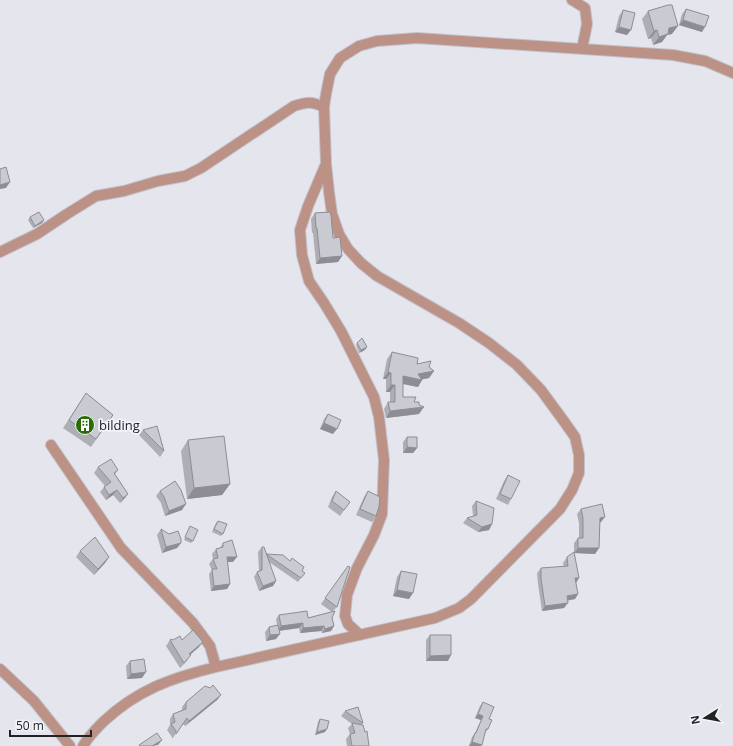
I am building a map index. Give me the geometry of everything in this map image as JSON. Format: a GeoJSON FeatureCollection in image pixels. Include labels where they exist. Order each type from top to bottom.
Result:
{"type":"FeatureCollection","features":[{"type":"Feature","properties":{"kind":"street"},"geometry":{"type":"LineString","coordinates":[[572,0],[585,8],[587,24],[582,48]]}},
{"type":"Feature","properties":{"kind":"street"},"geometry":{"type":"LineString","coordinates":[[83,746],[96,729],[134,698],[171,680],[216,667],[435,618],[459,608],[471,599],[560,508],[572,490],[579,473],[579,456],[575,437],[541,390],[517,365],[489,343],[459,323],[377,276],[361,263],[348,249],[339,234],[332,214],[329,192],[326,164],[324,107],[330,74],[340,58],[359,46],[377,41],[417,38],[673,54],[704,61],[733,73]]}},
{"type":"Feature","properties":{"kind":"street"},"geometry":{"type":"LineString","coordinates":[[0,252],[37,234],[96,196],[124,191],[158,181],[185,176],[201,168],[294,106],[308,102],[324,107]]}},
{"type":"Feature","properties":{"kind":"street"},"geometry":{"type":"LineString","coordinates":[[326,164],[308,206],[300,230],[302,255],[309,281],[341,331],[374,397],[379,417],[384,460],[382,514],[374,536],[357,568],[347,595],[345,616],[348,624],[360,635]]}},
{"type":"Feature","properties":{"kind":"street"},"geometry":{"type":"LineString","coordinates":[[50,445],[121,548],[193,623],[210,646],[216,667]]}},
{"type":"Feature","properties":{"kind":"street"},"geometry":{"type":"LineString","coordinates":[[0,669],[34,701],[70,746]]}},
{"type":"Feature","properties":{"kind":"building"},"geometry":{"type":"Polygon","coordinates":[[[672,5],[678,26],[669,28],[668,34],[659,37],[657,30],[654,31],[648,11],[672,5]]]}},
{"type":"Feature","properties":{"kind":"building"},"geometry":{"type":"Polygon","coordinates":[[[686,9],[709,16],[705,27],[683,20],[686,9]]]}},
{"type":"Feature","properties":{"kind":"building"},"geometry":{"type":"Polygon","coordinates":[[[623,10],[635,13],[631,30],[619,27],[623,10]]]}},
{"type":"Feature","properties":{"kind":"building"},"geometry":{"type":"Polygon","coordinates":[[[6,167],[10,182],[0,185],[0,169],[6,167]]]}},
{"type":"Feature","properties":{"kind":"building"},"geometry":{"type":"Polygon","coordinates":[[[39,212],[44,220],[35,226],[30,217],[39,212]]]}},
{"type":"Feature","properties":{"kind":"building"},"geometry":{"type":"Polygon","coordinates":[[[330,212],[333,238],[340,237],[342,256],[320,258],[315,213],[330,212]]]}},
{"type":"Feature","properties":{"kind":"building"},"geometry":{"type":"Polygon","coordinates":[[[362,338],[367,347],[361,350],[357,343],[362,338]]]}},
{"type":"Feature","properties":{"kind":"building"},"geometry":{"type":"Polygon","coordinates":[[[392,352],[418,358],[417,364],[431,361],[429,367],[434,371],[418,374],[422,380],[403,376],[403,397],[416,397],[414,402],[419,402],[419,405],[424,407],[390,411],[388,402],[395,402],[395,385],[391,385],[391,373],[388,372],[392,352]]]}},
{"type":"Feature","properties":{"kind":"building","name":"bilding"},"geometry":{"type":"Polygon","coordinates":[[[86,393],[113,415],[96,439],[69,420],[86,393]]]}},
{"type":"Feature","properties":{"kind":"building"},"geometry":{"type":"Polygon","coordinates":[[[328,414],[341,420],[337,429],[324,423],[328,414]]]}},
{"type":"Feature","properties":{"kind":"building"},"geometry":{"type":"Polygon","coordinates":[[[157,426],[164,451],[143,430],[157,426]]]}},
{"type":"Feature","properties":{"kind":"building"},"geometry":{"type":"Polygon","coordinates":[[[224,436],[230,484],[194,488],[188,440],[224,436]]]}},
{"type":"Feature","properties":{"kind":"building"},"geometry":{"type":"Polygon","coordinates":[[[407,437],[417,437],[417,448],[407,447],[407,437]]]}},
{"type":"Feature","properties":{"kind":"building"},"geometry":{"type":"Polygon","coordinates":[[[111,459],[118,470],[114,473],[128,494],[123,498],[117,490],[109,495],[104,487],[111,482],[98,467],[111,459]]]}},
{"type":"Feature","properties":{"kind":"building"},"geometry":{"type":"Polygon","coordinates":[[[508,475],[520,481],[511,499],[500,494],[508,475]]]}},
{"type":"Feature","properties":{"kind":"building"},"geometry":{"type":"Polygon","coordinates":[[[175,481],[181,490],[186,504],[169,511],[160,491],[175,481]]]}},
{"type":"Feature","properties":{"kind":"building"},"geometry":{"type":"Polygon","coordinates":[[[336,491],[350,502],[344,510],[332,501],[336,491]]]}},
{"type":"Feature","properties":{"kind":"building"},"geometry":{"type":"Polygon","coordinates":[[[368,491],[380,497],[376,516],[360,509],[368,491]]]}},
{"type":"Feature","properties":{"kind":"building"},"geometry":{"type":"Polygon","coordinates":[[[476,501],[494,508],[492,524],[482,527],[467,518],[477,515],[476,501]]]}},
{"type":"Feature","properties":{"kind":"building"},"geometry":{"type":"Polygon","coordinates":[[[602,504],[605,517],[600,518],[599,548],[578,548],[578,538],[583,538],[583,518],[581,509],[602,504]]]}},
{"type":"Feature","properties":{"kind":"building"},"geometry":{"type":"Polygon","coordinates":[[[218,521],[227,524],[223,534],[214,529],[218,521]]]}},
{"type":"Feature","properties":{"kind":"building"},"geometry":{"type":"Polygon","coordinates":[[[190,526],[198,530],[193,541],[185,537],[190,526]]]}},
{"type":"Feature","properties":{"kind":"building"},"geometry":{"type":"Polygon","coordinates":[[[161,529],[169,534],[178,531],[181,543],[166,547],[161,529]]]}},
{"type":"Feature","properties":{"kind":"building"},"geometry":{"type":"Polygon","coordinates":[[[95,537],[109,557],[98,569],[80,551],[95,537]]]}},
{"type":"Feature","properties":{"kind":"building"},"geometry":{"type":"Polygon","coordinates":[[[232,540],[237,557],[227,557],[230,584],[214,586],[212,569],[217,569],[213,559],[218,558],[216,549],[223,547],[223,543],[232,540]]]}},
{"type":"Feature","properties":{"kind":"building"},"geometry":{"type":"Polygon","coordinates":[[[262,547],[264,547],[276,581],[263,586],[257,572],[262,570],[262,547]]]}},
{"type":"Feature","properties":{"kind":"building"},"geometry":{"type":"Polygon","coordinates":[[[574,552],[579,578],[575,578],[578,594],[567,596],[568,603],[545,606],[541,568],[568,566],[567,557],[574,552]]]}},
{"type":"Feature","properties":{"kind":"building"},"geometry":{"type":"Polygon","coordinates":[[[266,554],[283,555],[290,561],[292,558],[304,567],[302,571],[305,573],[301,578],[266,554]]]}},
{"type":"Feature","properties":{"kind":"building"},"geometry":{"type":"Polygon","coordinates":[[[348,566],[350,567],[337,607],[325,598],[348,566]]]}},
{"type":"Feature","properties":{"kind":"building"},"geometry":{"type":"Polygon","coordinates":[[[401,571],[417,574],[413,593],[397,590],[401,571]]]}},
{"type":"Feature","properties":{"kind":"building"},"geometry":{"type":"Polygon","coordinates":[[[307,611],[308,618],[335,611],[332,618],[334,626],[325,629],[324,626],[303,628],[303,623],[281,626],[279,615],[307,611]]]}},
{"type":"Feature","properties":{"kind":"building"},"geometry":{"type":"Polygon","coordinates":[[[278,625],[280,634],[270,635],[269,627],[278,625]]]}},
{"type":"Feature","properties":{"kind":"building"},"geometry":{"type":"Polygon","coordinates":[[[193,630],[203,642],[189,654],[191,655],[184,663],[170,640],[180,636],[182,640],[193,630]]]}},
{"type":"Feature","properties":{"kind":"building"},"geometry":{"type":"Polygon","coordinates":[[[430,635],[451,635],[451,655],[430,656],[430,635]]]}},
{"type":"Feature","properties":{"kind":"building"},"geometry":{"type":"Polygon","coordinates":[[[144,659],[146,672],[131,674],[130,661],[144,659]]]}},
{"type":"Feature","properties":{"kind":"building"},"geometry":{"type":"Polygon","coordinates":[[[213,685],[221,695],[189,721],[187,718],[176,734],[176,731],[171,724],[175,722],[173,714],[186,709],[186,702],[205,686],[210,688],[213,685]]]}},
{"type":"Feature","properties":{"kind":"building"},"geometry":{"type":"Polygon","coordinates":[[[483,702],[494,707],[489,719],[492,720],[488,729],[486,729],[482,745],[472,742],[483,716],[478,714],[483,702]]]}},
{"type":"Feature","properties":{"kind":"building"},"geometry":{"type":"Polygon","coordinates":[[[358,707],[363,723],[345,711],[358,707]]]}},
{"type":"Feature","properties":{"kind":"building"},"geometry":{"type":"Polygon","coordinates":[[[320,719],[329,721],[327,729],[317,732],[320,719]]]}},
{"type":"Feature","properties":{"kind":"building"},"geometry":{"type":"Polygon","coordinates":[[[352,723],[363,725],[365,732],[367,731],[369,746],[352,746],[350,734],[355,733],[352,723]]]}},
{"type":"Feature","properties":{"kind":"building"},"geometry":{"type":"Polygon","coordinates":[[[157,733],[162,740],[152,746],[139,745],[157,733]]]}},
{"type":"Feature","properties":{"kind":"place","name":"bilding"},"geometry":{"type":"Point","coordinates":[85,425]}}]}
